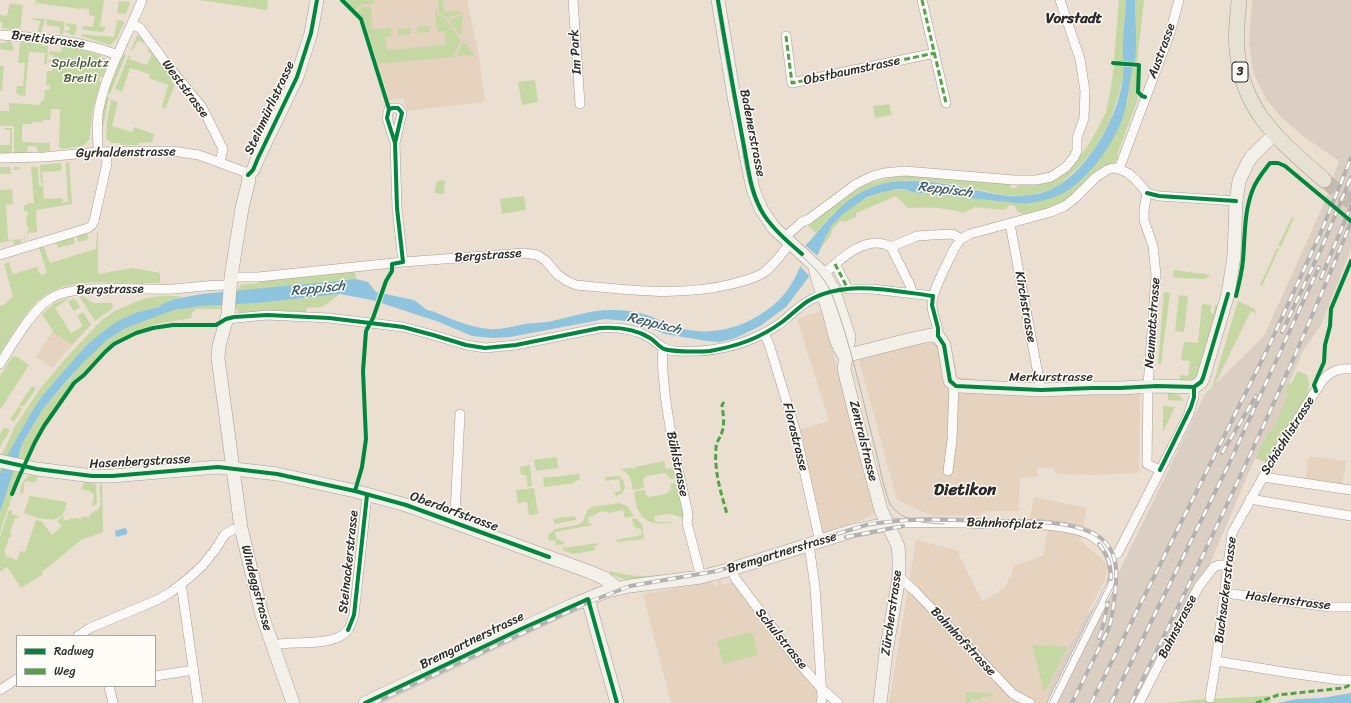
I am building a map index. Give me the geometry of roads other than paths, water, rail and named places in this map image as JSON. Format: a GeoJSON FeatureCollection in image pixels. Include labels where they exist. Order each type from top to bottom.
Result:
{"type":"FeatureCollection","features":[{"type":"Feature","properties":{"kind":"main road","name":"3"},"geometry":{"type":"LineString","coordinates":[[1239,0],[1236,48],[1240,70],[1252,102],[1274,135],[1324,180]]}},
{"type":"Feature","properties":{"kind":"street"},"geometry":{"type":"LineString","coordinates":[[0,255],[83,230],[92,225],[107,163],[102,152],[97,130],[99,109],[107,82],[133,25],[142,0]]}},
{"type":"Feature","properties":{"kind":"street","name":"Steinmürlistrasse"},"geometry":{"type":"LineString","coordinates":[[231,283],[242,208],[249,180],[248,175],[253,170],[297,77],[311,33],[318,0]]}},
{"type":"Feature","properties":{"kind":"street","name":"Im Park"},"geometry":{"type":"LineString","coordinates":[[573,0],[580,104]]}},
{"type":"Feature","properties":{"kind":"street","name":"Badenerstrasse"},"geometry":{"type":"LineString","coordinates":[[718,0],[734,97],[753,190],[764,215],[774,228],[802,254],[826,269]]}},
{"type":"Feature","properties":{"kind":"street"},"geometry":{"type":"LineString","coordinates":[[922,0],[946,103]]}},
{"type":"Feature","properties":{"kind":"street","name":"Bergstrasse"},"geometry":{"type":"LineString","coordinates":[[0,364],[35,313],[44,303],[58,294],[85,289],[172,289],[231,283],[258,277],[402,262],[524,253],[537,255],[545,260],[558,275],[567,282],[576,285],[638,291],[707,290],[757,277],[769,268],[802,222],[809,219],[849,189],[864,180],[884,174],[905,171],[1014,180],[1036,180],[1051,177],[1063,170],[1074,157],[1077,138],[1084,118],[1085,91],[1080,59],[1060,0]]}},
{"type":"Feature","properties":{"kind":"street","name":"Austrasse"},"geometry":{"type":"LineString","coordinates":[[1119,169],[1170,33],[1179,0]]}},
{"type":"Feature","properties":{"kind":"street","name":"Weststrasse"},"geometry":{"type":"LineString","coordinates":[[133,25],[140,28],[165,62],[202,107],[223,149],[220,162]]}},
{"type":"Feature","properties":{"kind":"street","name":"Breitistrasse"},"geometry":{"type":"LineString","coordinates":[[0,35],[67,40],[89,45],[118,55]]}},
{"type":"Feature","properties":{"kind":"street","name":"Obstbaumstrasse"},"geometry":{"type":"LineString","coordinates":[[786,36],[792,83],[935,53]]}},
{"type":"Feature","properties":{"kind":"street"},"geometry":{"type":"LineString","coordinates":[[1148,386],[1194,387],[1201,382],[1228,294],[1234,256],[1236,202],[1239,181],[1247,164],[1256,152],[1274,135]]}},
{"type":"Feature","properties":{"kind":"street"},"geometry":{"type":"LineString","coordinates":[[395,143],[397,208],[402,262]]}},
{"type":"Feature","properties":{"kind":"street","name":"Gyrhaldenstrasse"},"geometry":{"type":"LineString","coordinates":[[0,158],[44,157],[102,152],[172,151],[199,155],[245,172],[248,175]]}},
{"type":"Feature","properties":{"kind":"street"},"geometry":{"type":"LineString","coordinates":[[948,471],[952,440],[952,390],[954,384],[949,378],[944,345],[938,336],[938,328],[932,305],[933,296],[954,249],[961,239],[976,232],[1010,224],[1051,212],[1065,206],[1101,172],[1113,168],[1128,173],[1147,192],[1158,196],[1236,202]]}},
{"type":"Feature","properties":{"kind":"street","name":"Neumattstrasse"},"geometry":{"type":"LineString","coordinates":[[1147,192],[1144,220],[1153,246],[1156,275],[1148,386],[1147,464],[1160,470]]}},
{"type":"Feature","properties":{"kind":"street","name":"Kirchstrasse"},"geometry":{"type":"LineString","coordinates":[[1010,224],[1041,390]]}},
{"type":"Feature","properties":{"kind":"street"},"geometry":{"type":"LineString","coordinates":[[891,247],[917,236],[953,234],[961,239]]}},
{"type":"Feature","properties":{"kind":"street"},"geometry":{"type":"LineString","coordinates":[[227,314],[328,318],[403,327],[433,334],[466,345],[485,348],[506,347],[600,328],[614,327],[636,332],[649,337],[663,348],[676,352],[707,351],[740,345],[753,340],[782,322],[808,301],[828,293],[817,277],[826,269],[853,251],[869,243],[886,244],[891,247],[910,285],[912,293]]}},
{"type":"Feature","properties":{"kind":"street"},"geometry":{"type":"LineString","coordinates":[[826,269],[848,289],[872,289],[933,296]]}},
{"type":"Feature","properties":{"kind":"street"},"geometry":{"type":"LineString","coordinates":[[231,283],[227,314],[218,358],[234,469]]}},
{"type":"Feature","properties":{"kind":"street","name":"Zentralstrasse"},"geometry":{"type":"LineString","coordinates":[[828,293],[838,347],[845,356],[844,369],[857,420],[881,510],[889,524]]}},
{"type":"Feature","properties":{"kind":"street","name":"Florastrasse"},"geometry":{"type":"LineString","coordinates":[[764,333],[769,344],[795,429],[814,544],[815,587],[822,689],[821,703]]}},
{"type":"Feature","properties":{"kind":"street"},"geometry":{"type":"LineString","coordinates":[[845,356],[912,339],[931,335],[938,336]]}},
{"type":"Feature","properties":{"kind":"street","name":"Bühlstrasse"},"geometry":{"type":"LineString","coordinates":[[663,348],[664,380],[669,425],[688,514],[687,523],[701,577]]}},
{"type":"Feature","properties":{"kind":"street","name":"Schächlistrasse"},"geometry":{"type":"LineString","coordinates":[[1250,499],[1299,416],[1309,404],[1325,377],[1336,370],[1351,369]]}},
{"type":"Feature","properties":{"kind":"street","name":"Merkurstrasse"},"geometry":{"type":"LineString","coordinates":[[954,384],[959,386],[1041,390],[1148,386]]}},
{"type":"Feature","properties":{"kind":"street"},"geometry":{"type":"LineString","coordinates":[[1052,703],[1110,587],[1113,578],[1111,556],[1118,552],[1191,407],[1194,397],[1194,387]]}},
{"type":"Feature","properties":{"kind":"street"},"geometry":{"type":"LineString","coordinates":[[453,521],[455,514],[460,414]]}},
{"type":"Feature","properties":{"kind":"street","name":"Hasenbergstrasse"},"geometry":{"type":"LineString","coordinates":[[0,461],[70,474],[92,476],[112,476],[218,468],[234,469]]}},
{"type":"Feature","properties":{"kind":"street","name":"Oberdorfstrasse"},"geometry":{"type":"LineString","coordinates":[[234,469],[277,474],[406,504],[594,574],[604,578],[617,588]]}},
{"type":"Feature","properties":{"kind":"street","name":"Windeggstrasse"},"geometry":{"type":"LineString","coordinates":[[234,469],[241,528],[255,590],[272,645],[293,703]]}},
{"type":"Feature","properties":{"kind":"street"},"geometry":{"type":"LineString","coordinates":[[1263,477],[1351,490]]}},
{"type":"Feature","properties":{"kind":"street","name":"Steinackerstrasse"},"geometry":{"type":"LineString","coordinates":[[272,645],[280,643],[320,642],[333,639],[348,630],[354,615],[367,494]]}},
{"type":"Feature","properties":{"kind":"street"},"geometry":{"type":"LineString","coordinates":[[1250,499],[1351,516]]}},
{"type":"Feature","properties":{"kind":"street","name":"Buchsackerstrasse"},"geometry":{"type":"LineString","coordinates":[[1210,698],[1232,533],[1250,499]]}},
{"type":"Feature","properties":{"kind":"street","name":"Bahnhofplatz"},"geometry":{"type":"LineString","coordinates":[[889,524],[929,521],[1044,525],[1086,533],[1107,548],[1111,556]]}},
{"type":"Feature","properties":{"kind":"street","name":"Bremgartnerstrasse"},"geometry":{"type":"LineString","coordinates":[[365,703],[541,619],[617,588],[701,577],[852,532],[889,524]]}},
{"type":"Feature","properties":{"kind":"street","name":"Zürcherstrasse"},"geometry":{"type":"LineString","coordinates":[[880,703],[886,652],[899,577],[898,546],[889,524]]}},
{"type":"Feature","properties":{"kind":"street"},"geometry":{"type":"LineString","coordinates":[[82,635],[92,632],[157,600],[180,585],[202,566],[215,550],[225,534],[234,529],[241,528]]}},
{"type":"Feature","properties":{"kind":"street","name":"Bahnstrasse"},"geometry":{"type":"LineString","coordinates":[[1139,703],[1199,586],[1214,567],[1228,565]]}},
{"type":"Feature","properties":{"kind":"street","name":"Schulstrasse"},"geometry":{"type":"LineString","coordinates":[[732,569],[734,578],[780,639],[822,689],[838,703]]}},
{"type":"Feature","properties":{"kind":"street","name":"Bahnhofstrasse"},"geometry":{"type":"LineString","coordinates":[[899,577],[915,591],[1013,694],[1030,703]]}},
{"type":"Feature","properties":{"kind":"street"},"geometry":{"type":"LineString","coordinates":[[180,585],[182,590],[198,703]]}},
{"type":"Feature","properties":{"kind":"street","name":"Haslernstrasse"},"geometry":{"type":"LineString","coordinates":[[1225,593],[1330,607],[1351,607]]}},
{"type":"Feature","properties":{"kind":"street"},"geometry":{"type":"LineString","coordinates":[[588,599],[617,703]]}},
{"type":"Feature","properties":{"kind":"street","name":"Buchsackerstrasse"},"geometry":{"type":"LineString","coordinates":[[1216,661],[1290,673],[1340,680],[1351,680]]}},
{"type":"Feature","properties":{"kind":"street"},"geometry":{"type":"LineString","coordinates":[[156,676],[194,670]]}},
{"type":"Feature","properties":{"kind":"street"},"geometry":{"type":"LineString","coordinates":[[0,690],[16,680]]}},
{"type":"Feature","properties":{"kind":"street"},"geometry":{"type":"LineString","coordinates":[[109,687],[113,703]]}},
{"type":"Feature","properties":{"kind":"water","name":"Reppisch"},"geometry":{"type":"Polygon","coordinates":[[[1126,0],[1135,0],[1136,47],[1134,65],[1123,117],[1115,135],[1096,164],[1082,180],[1058,196],[1026,204],[896,189],[867,197],[843,214],[832,225],[808,278],[786,307],[760,326],[733,339],[719,342],[665,334],[636,322],[605,319],[510,337],[493,338],[472,336],[439,322],[372,300],[340,294],[258,303],[202,306],[174,310],[126,328],[107,340],[63,385],[43,409],[23,442],[0,512],[0,474],[9,452],[42,396],[84,348],[116,322],[138,312],[159,307],[162,304],[175,299],[202,294],[356,279],[368,282],[376,292],[414,300],[427,310],[467,325],[481,328],[501,329],[548,322],[595,311],[611,310],[629,311],[643,314],[669,325],[685,329],[697,331],[721,330],[745,323],[767,310],[778,301],[797,273],[806,245],[837,211],[862,192],[879,185],[913,181],[948,184],[1008,196],[1038,194],[1052,189],[1071,176],[1082,165],[1102,138],[1116,108],[1123,78],[1123,36],[1126,0]]]}},
{"type":"Feature","properties":{"kind":"water"},"geometry":{"type":"Polygon","coordinates":[[[125,528],[127,530],[127,534],[116,537],[115,531],[125,528]]]}},
{"type":"Feature","properties":{"kind":"water"},"geometry":{"type":"Polygon","coordinates":[[[1351,693],[1351,703],[1278,703],[1296,699],[1322,698],[1351,693]]]}},
{"type":"Feature","properties":{"kind":"tunnel"},"geometry":{"type":"LineString","coordinates":[[1324,180],[1351,202]]}},
{"type":"Feature","properties":{"kind":"tram line"},"geometry":{"type":"LineString","coordinates":[[716,0],[746,173],[755,201],[767,222],[818,273],[827,284],[833,297],[860,386],[890,504],[901,515],[907,518],[922,522],[944,524]]}},
{"type":"Feature","properties":{"kind":"tram line"},"geometry":{"type":"LineString","coordinates":[[1049,703],[1108,584],[1110,571]]}},
{"type":"Feature","properties":{"kind":"tram line"},"geometry":{"type":"LineString","coordinates":[[1105,603],[1114,585],[1116,575]]}},
{"type":"Feature","properties":{"kind":"railway"},"geometry":{"type":"LineString","coordinates":[[1091,703],[1268,348],[1321,232],[1351,158]]}},
{"type":"Feature","properties":{"kind":"railway"},"geometry":{"type":"LineString","coordinates":[[1282,332],[1322,247],[1351,177]]}},
{"type":"Feature","properties":{"kind":"railway"},"geometry":{"type":"LineString","coordinates":[[1321,278],[1351,206]]}},
{"type":"Feature","properties":{"kind":"railway"},"geometry":{"type":"LineString","coordinates":[[1131,703],[1246,465],[1300,344],[1351,222]]}},
{"type":"Feature","properties":{"kind":"railway"},"geometry":{"type":"LineString","coordinates":[[1111,703],[1228,466],[1319,267]]}},
{"type":"Feature","properties":{"kind":"railway"},"geometry":{"type":"LineString","coordinates":[[1222,453],[1256,396]]}},
{"type":"Feature","properties":{"kind":"railway"},"geometry":{"type":"LineString","coordinates":[[374,703],[589,602],[630,586],[717,571],[866,525],[882,522],[931,520],[1032,522],[1068,525],[1090,532],[1098,536],[1107,544],[1113,554],[1116,573],[1111,621],[1072,703]]}},
{"type":"Feature","properties":{"kind":"railway"},"geometry":{"type":"LineString","coordinates":[[846,537],[903,526]]}},
{"type":"Feature","properties":{"kind":"railway"},"geometry":{"type":"LineString","coordinates":[[1099,544],[1105,552],[1108,560],[1111,579]]}},
{"type":"Feature","properties":{"kind":"railway"},"geometry":{"type":"LineString","coordinates":[[1099,638],[1108,603]]}},
{"type":"Feature","properties":{"kind":"district","name":"Vorstadt"},"geometry":{"type":"Point","coordinates":[1074,19]}},
{"type":"Feature","properties":{"kind":"district","name":"Dietikon"},"geometry":{"type":"Point","coordinates":[965,491]}},
{"type":"Feature","properties":{"kind":"park label","name":"Spielplatz Breiti"},"geometry":{"type":"Point","coordinates":[80,72]}}]}
